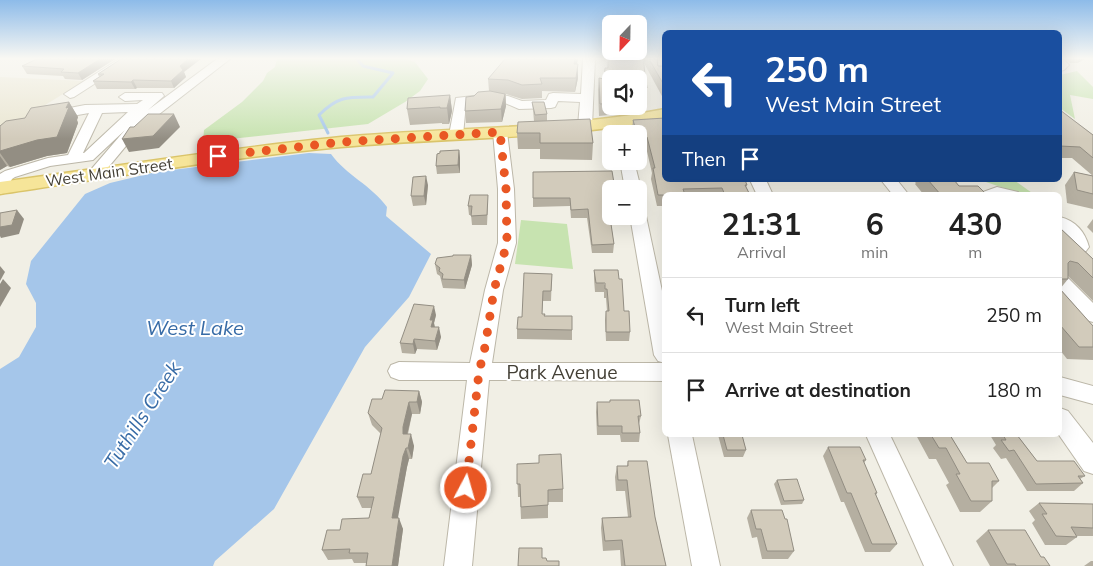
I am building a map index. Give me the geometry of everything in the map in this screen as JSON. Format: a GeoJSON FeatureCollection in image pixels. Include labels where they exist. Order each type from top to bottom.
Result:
{"type":"FeatureCollection","features":[{"type":"Feature","properties":{"kind":"main road","name":"West Main Street"},"geometry":{"type":"LineString","coordinates":[[630,125],[662,115]]}},
{"type":"Feature","properties":{"kind":"main road","name":"West Main Street"},"geometry":{"type":"LineString","coordinates":[[0,188],[96,173],[271,150],[585,126],[602,127]]}},
{"type":"Feature","properties":{"kind":"street"},"geometry":{"type":"LineString","coordinates":[[70,94],[84,85]]}},
{"type":"Feature","properties":{"kind":"street"},"geometry":{"type":"LineString","coordinates":[[96,173],[135,126],[190,85]]}},
{"type":"Feature","properties":{"kind":"street"},"geometry":{"type":"LineString","coordinates":[[585,126],[588,85]]}},
{"type":"Feature","properties":{"kind":"street"},"geometry":{"type":"LineString","coordinates":[[0,188],[5,177],[10,174],[48,162],[88,157],[140,108],[158,96],[125,97]]}},
{"type":"Feature","properties":{"kind":"street"},"geometry":{"type":"LineString","coordinates":[[456,135],[460,101],[468,98],[516,101],[519,105],[551,104],[553,97],[587,98]]}},
{"type":"Feature","properties":{"kind":"street"},"geometry":{"type":"LineString","coordinates":[[73,159],[98,108]]}},
{"type":"Feature","properties":{"kind":"street"},"geometry":{"type":"LineString","coordinates":[[44,117],[85,109],[159,108]]}},
{"type":"Feature","properties":{"kind":"street"},"geometry":{"type":"LineString","coordinates":[[458,566],[479,372],[494,290],[507,243],[506,189],[500,132]]}},
{"type":"Feature","properties":{"kind":"street"},"geometry":{"type":"LineString","coordinates":[[1062,224],[1077,235],[1080,247]]}},
{"type":"Feature","properties":{"kind":"street"},"geometry":{"type":"LineString","coordinates":[[640,225],[662,340]]}},
{"type":"Feature","properties":{"kind":"street"},"geometry":{"type":"LineString","coordinates":[[1062,283],[1093,315]]}},
{"type":"Feature","properties":{"kind":"street","name":"Park Avenue"},"geometry":{"type":"LineString","coordinates":[[399,371],[662,372]]}},
{"type":"Feature","properties":{"kind":"street"},"geometry":{"type":"LineString","coordinates":[[1062,387],[1093,395]]}},
{"type":"Feature","properties":{"kind":"street"},"geometry":{"type":"LineString","coordinates":[[1062,421],[1093,463]]}},
{"type":"Feature","properties":{"kind":"street"},"geometry":{"type":"LineString","coordinates":[[680,437],[706,566]]}},
{"type":"Feature","properties":{"kind":"street"},"geometry":{"type":"LineString","coordinates":[[879,437],[939,566]]}},
{"type":"Feature","properties":{"kind":"shaded area"},"geometry":{"type":"Polygon","coordinates":[[[0,85],[77,85],[0,133],[0,85]]]}},
{"type":"Feature","properties":{"kind":"green space"},"geometry":{"type":"Polygon","coordinates":[[[259,85],[424,85],[420,91],[405,102],[368,124],[203,142],[204,130],[242,102],[259,85]]]}},
{"type":"Feature","properties":{"kind":"green space"},"geometry":{"type":"Polygon","coordinates":[[[1062,85],[1091,85],[1093,99],[1070,95],[1075,119],[1062,109],[1062,85]]]}},
{"type":"Feature","properties":{"kind":"green space"},"geometry":{"type":"Polygon","coordinates":[[[986,182],[1017,182],[1031,192],[1016,192],[986,182]]]}},
{"type":"Feature","properties":{"kind":"green space"},"geometry":{"type":"Polygon","coordinates":[[[521,220],[567,224],[573,269],[515,264],[521,220]]]}},
{"type":"Feature","properties":{"kind":"water","name":"West Lake"},"geometry":{"type":"Polygon","coordinates":[[[309,153],[331,154],[344,168],[381,199],[387,207],[386,216],[431,254],[409,297],[365,347],[274,509],[215,561],[213,566],[0,566],[0,369],[19,357],[36,327],[36,303],[26,284],[31,261],[85,194],[110,183],[156,172],[309,153]]]}},
{"type":"Feature","properties":{"kind":"building"},"geometry":{"type":"Polygon","coordinates":[[[599,85],[602,85],[602,104],[600,104],[599,85]]]}},
{"type":"Feature","properties":{"kind":"building"},"geometry":{"type":"Polygon","coordinates":[[[490,91],[505,94],[501,109],[465,111],[466,97],[474,96],[478,92],[490,91]]]}},
{"type":"Feature","properties":{"kind":"building"},"geometry":{"type":"Polygon","coordinates":[[[450,95],[447,108],[407,109],[408,98],[450,95]]]}},
{"type":"Feature","properties":{"kind":"building"},"geometry":{"type":"Polygon","coordinates":[[[69,102],[66,108],[69,107],[57,137],[37,140],[0,151],[0,126],[6,121],[25,118],[31,108],[69,102]]]}},
{"type":"Feature","properties":{"kind":"building"},"geometry":{"type":"Polygon","coordinates":[[[532,102],[544,102],[547,114],[535,115],[532,102]]]}},
{"type":"Feature","properties":{"kind":"building"},"geometry":{"type":"Polygon","coordinates":[[[1062,112],[1093,135],[1093,158],[1080,147],[1062,146],[1062,112]]]}},
{"type":"Feature","properties":{"kind":"building"},"geometry":{"type":"Polygon","coordinates":[[[148,114],[174,114],[153,136],[122,139],[130,127],[134,127],[148,114]]]}},
{"type":"Feature","properties":{"kind":"building"},"geometry":{"type":"Polygon","coordinates":[[[662,118],[662,182],[746,182],[747,185],[745,185],[748,192],[724,192],[722,188],[683,189],[684,192],[662,192],[662,195],[658,195],[653,168],[655,168],[647,137],[647,125],[634,125],[633,120],[662,118]]]}},
{"type":"Feature","properties":{"kind":"building"},"geometry":{"type":"Polygon","coordinates":[[[590,119],[593,143],[540,143],[540,133],[517,133],[518,122],[590,119]]]}},
{"type":"Feature","properties":{"kind":"building"},"geometry":{"type":"Polygon","coordinates":[[[459,150],[458,165],[436,166],[437,154],[440,151],[459,150]]]}},
{"type":"Feature","properties":{"kind":"building"},"geometry":{"type":"Polygon","coordinates":[[[612,171],[614,180],[602,180],[602,225],[611,225],[614,244],[592,245],[588,209],[571,210],[570,198],[533,198],[533,172],[612,171]]]}},
{"type":"Feature","properties":{"kind":"building"},"geometry":{"type":"Polygon","coordinates":[[[1074,172],[1093,176],[1093,194],[1077,190],[1074,172]]]}},
{"type":"Feature","properties":{"kind":"building"},"geometry":{"type":"Polygon","coordinates":[[[426,176],[424,196],[411,196],[413,177],[426,176]]]}},
{"type":"Feature","properties":{"kind":"building"},"geometry":{"type":"Polygon","coordinates":[[[930,182],[956,182],[959,186],[978,186],[984,192],[938,192],[930,182]]]}},
{"type":"Feature","properties":{"kind":"building"},"geometry":{"type":"Polygon","coordinates":[[[470,195],[488,195],[487,215],[471,216],[472,206],[468,206],[470,195]]]}},
{"type":"Feature","properties":{"kind":"building"},"geometry":{"type":"Polygon","coordinates":[[[17,210],[12,225],[0,227],[0,213],[17,210]]]}},
{"type":"Feature","properties":{"kind":"building"},"geometry":{"type":"Polygon","coordinates":[[[1062,230],[1093,259],[1093,278],[1078,263],[1070,261],[1068,263],[1068,279],[1062,279],[1062,230]]]}},
{"type":"Feature","properties":{"kind":"building"},"geometry":{"type":"Polygon","coordinates":[[[453,255],[471,255],[464,280],[442,279],[443,274],[435,264],[437,258],[453,255]]]}},
{"type":"Feature","properties":{"kind":"building"},"geometry":{"type":"Polygon","coordinates":[[[594,270],[618,270],[619,279],[622,279],[624,311],[629,311],[630,332],[606,332],[606,311],[609,311],[607,289],[605,289],[605,283],[596,283],[594,270]]]}},
{"type":"Feature","properties":{"kind":"building"},"geometry":{"type":"Polygon","coordinates":[[[524,273],[552,274],[551,291],[543,291],[542,314],[545,314],[544,316],[572,316],[572,330],[517,329],[518,317],[522,317],[524,273]]]}},
{"type":"Feature","properties":{"kind":"building"},"geometry":{"type":"Polygon","coordinates":[[[1062,291],[1093,326],[1093,347],[1079,347],[1062,327],[1062,291]]]}},
{"type":"Feature","properties":{"kind":"building"},"geometry":{"type":"Polygon","coordinates":[[[414,304],[434,306],[430,320],[433,320],[431,327],[439,327],[435,341],[414,339],[413,344],[400,343],[414,304]]]}},
{"type":"Feature","properties":{"kind":"building"},"geometry":{"type":"Polygon","coordinates":[[[385,390],[419,391],[417,402],[409,402],[403,427],[403,434],[411,434],[408,448],[406,448],[403,456],[392,518],[399,518],[392,566],[366,566],[368,553],[349,553],[350,549],[322,550],[327,530],[340,530],[342,519],[369,518],[374,497],[357,497],[363,474],[371,474],[382,428],[368,413],[372,399],[382,399],[385,390]]]}},
{"type":"Feature","properties":{"kind":"building"},"geometry":{"type":"Polygon","coordinates":[[[610,400],[639,400],[641,416],[638,416],[640,433],[622,433],[622,426],[598,426],[597,402],[610,402],[610,400]]]}},
{"type":"Feature","properties":{"kind":"building"},"geometry":{"type":"Polygon","coordinates":[[[724,437],[743,437],[746,450],[727,450],[724,437]]]}},
{"type":"Feature","properties":{"kind":"building"},"geometry":{"type":"Polygon","coordinates":[[[932,437],[951,437],[967,463],[989,463],[999,481],[992,481],[992,501],[971,501],[956,474],[960,474],[946,448],[939,448],[932,437]]]}},
{"type":"Feature","properties":{"kind":"building"},"geometry":{"type":"Polygon","coordinates":[[[1004,437],[1019,437],[1037,461],[1074,461],[1085,476],[1078,476],[1083,483],[1036,484],[1014,450],[1009,451],[1001,440],[1006,440],[1004,437]]]}},
{"type":"Feature","properties":{"kind":"building"},"geometry":{"type":"Polygon","coordinates":[[[828,447],[860,447],[866,460],[863,460],[877,493],[875,493],[897,544],[872,544],[851,493],[847,493],[828,447]]]}},
{"type":"Feature","properties":{"kind":"building"},"geometry":{"type":"Polygon","coordinates":[[[561,454],[563,489],[548,490],[548,505],[521,507],[520,484],[517,484],[517,464],[539,463],[539,455],[561,454]]]}},
{"type":"Feature","properties":{"kind":"building"},"geometry":{"type":"Polygon","coordinates":[[[628,461],[647,461],[655,517],[666,566],[625,566],[622,540],[605,541],[602,518],[631,517],[627,480],[618,480],[617,466],[628,466],[628,461]]]}},
{"type":"Feature","properties":{"kind":"building"},"geometry":{"type":"Polygon","coordinates":[[[797,479],[804,500],[784,501],[777,480],[797,479]]]}},
{"type":"Feature","properties":{"kind":"building"},"geometry":{"type":"Polygon","coordinates":[[[1039,503],[1093,504],[1093,528],[1071,527],[1077,537],[1056,536],[1042,514],[1047,514],[1039,503]]]}},
{"type":"Feature","properties":{"kind":"building"},"geometry":{"type":"Polygon","coordinates":[[[751,510],[782,510],[785,519],[787,519],[794,551],[767,551],[761,529],[756,529],[751,510]]]}},
{"type":"Feature","properties":{"kind":"building"},"geometry":{"type":"Polygon","coordinates":[[[988,530],[1025,530],[1041,557],[1044,557],[1050,566],[1016,566],[1015,564],[1007,564],[988,530]]]}},
{"type":"Feature","properties":{"kind":"building"},"geometry":{"type":"Polygon","coordinates":[[[519,548],[542,548],[542,558],[546,558],[547,561],[559,561],[559,566],[518,566],[519,548]]]}},
{"type":"Feature","properties":{"kind":"waterway","name":"Tuthills Creek"},"geometry":{"type":"LineString","coordinates":[[328,133],[319,115],[332,104],[343,99],[373,97],[383,85]]}},
{"type":"Feature","properties":{"kind":"route"},"geometry":{"type":"LineString","coordinates":[[218,156],[342,142],[500,132],[506,189],[507,243],[494,290],[479,372],[466,488]]}}]}
